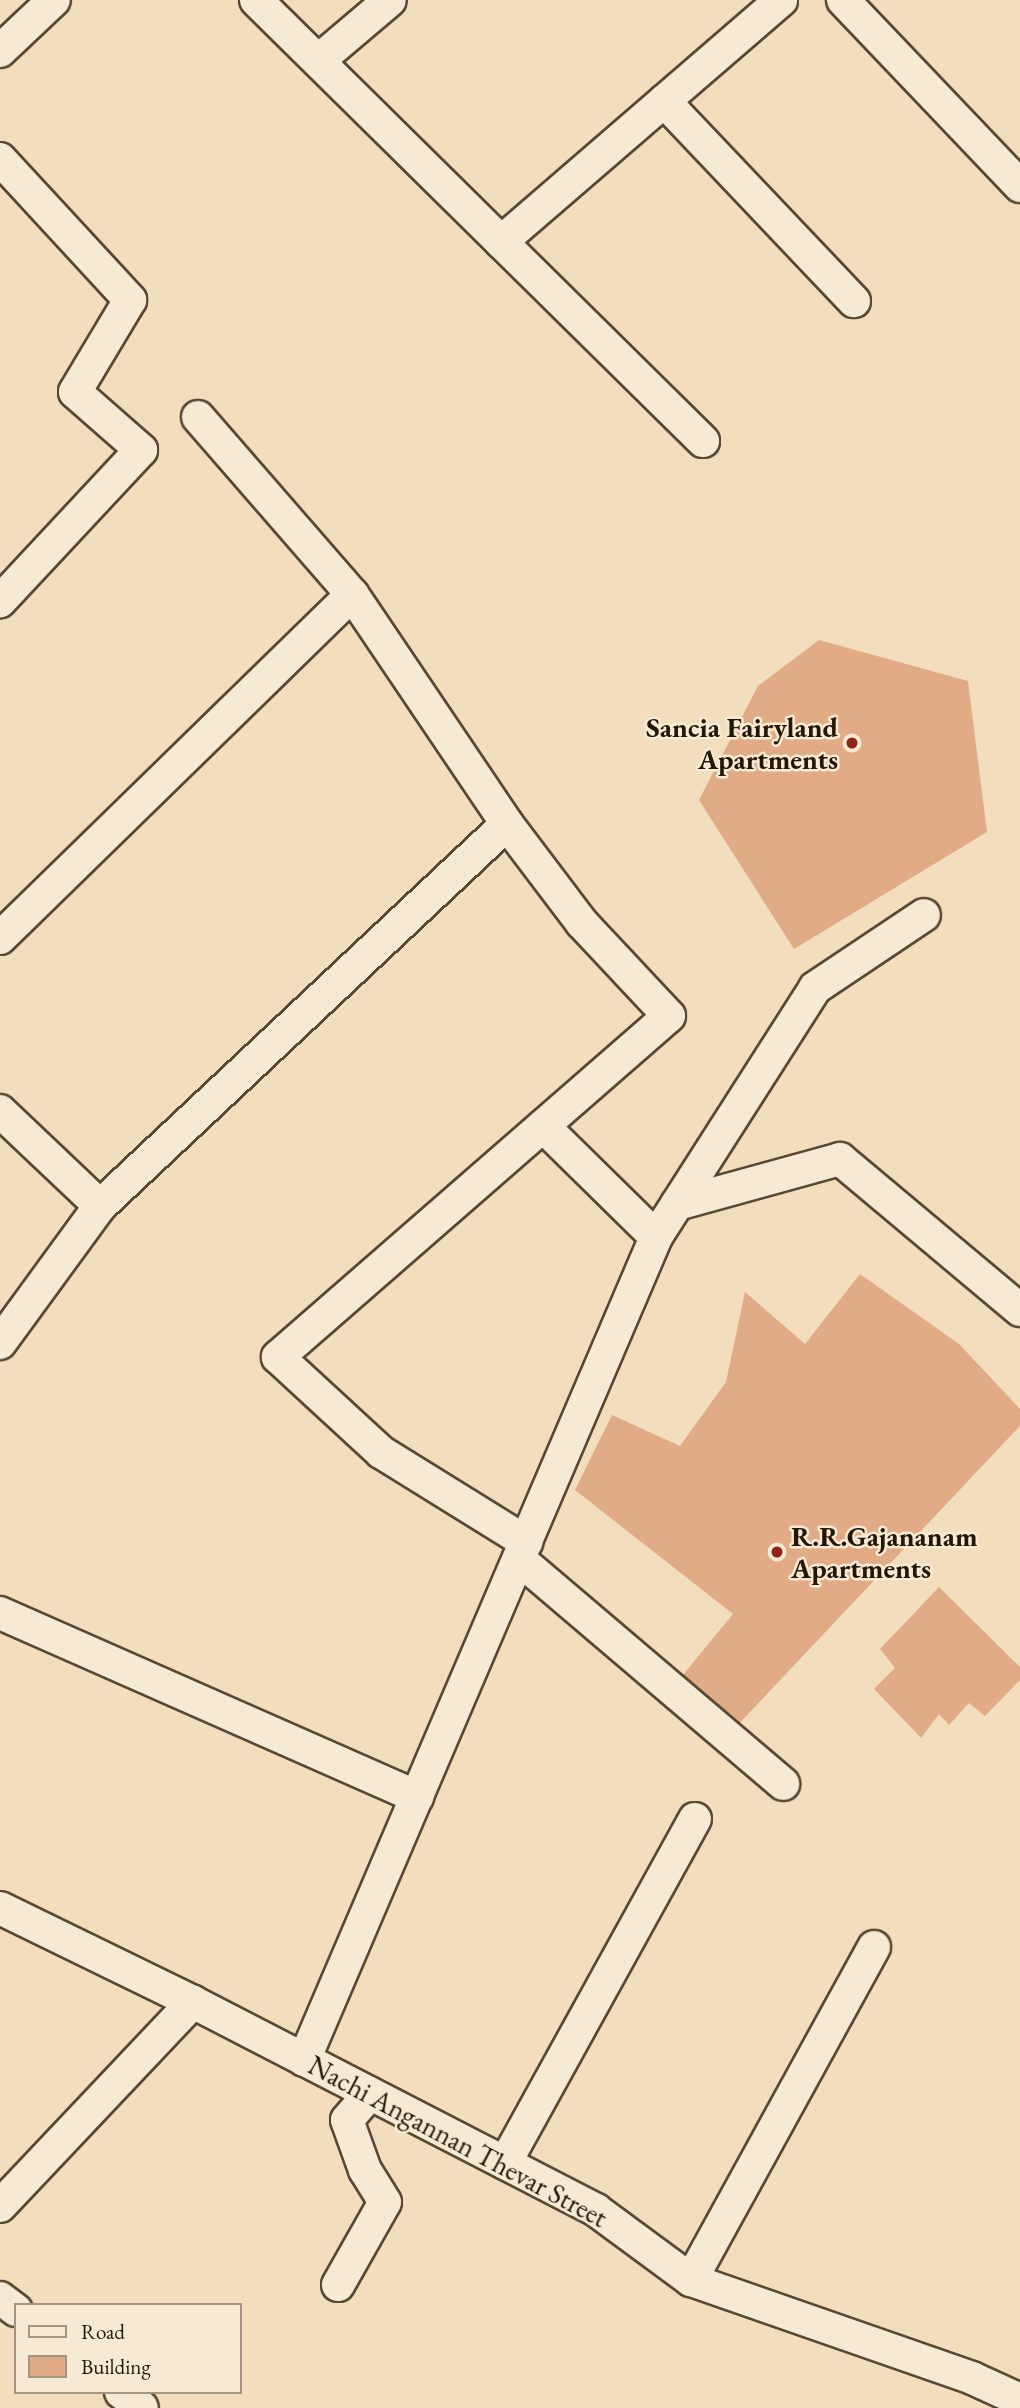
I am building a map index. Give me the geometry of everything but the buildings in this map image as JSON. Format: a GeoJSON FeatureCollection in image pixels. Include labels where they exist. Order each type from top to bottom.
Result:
{"type":"FeatureCollection","features":[{"type":"Feature","properties":{"kind":"street"},"geometry":{"type":"LineString","coordinates":[[0,51],[54,0]]}},
{"type":"Feature","properties":{"kind":"street"},"geometry":{"type":"LineString","coordinates":[[256,0],[703,441]]}},
{"type":"Feature","properties":{"kind":"street"},"geometry":{"type":"LineString","coordinates":[[318,61],[390,0]]}},
{"type":"Feature","properties":{"kind":"street"},"geometry":{"type":"LineString","coordinates":[[501,242],[781,0]]}},
{"type":"Feature","properties":{"kind":"street"},"geometry":{"type":"LineString","coordinates":[[843,0],[1020,186]]}},
{"type":"Feature","properties":{"kind":"street"},"geometry":{"type":"LineString","coordinates":[[664,101],[854,301]]}},
{"type":"Feature","properties":{"kind":"street"},"geometry":{"type":"LineString","coordinates":[[0,159],[130,300],[75,393],[141,450],[0,601]]}},
{"type":"Feature","properties":{"kind":"street"},"geometry":{"type":"LineString","coordinates":[[198,416],[352,594],[507,824],[582,923],[669,1016],[278,1357],[381,1452],[522,1550],[783,1784]]}},
{"type":"Feature","properties":{"kind":"street"},"geometry":{"type":"LineString","coordinates":[[0,938],[352,594]]}},
{"type":"Feature","properties":{"kind":"street"},"geometry":{"type":"LineString","coordinates":[[0,1343],[100,1206],[507,824]]}},
{"type":"Feature","properties":{"kind":"street"},"geometry":{"type":"LineString","coordinates":[[304,2060],[656,1237],[815,988],[924,915]]}},
{"type":"Feature","properties":{"kind":"street"},"geometry":{"type":"LineString","coordinates":[[0,1111],[100,1206]]}},
{"type":"Feature","properties":{"kind":"street"},"geometry":{"type":"LineString","coordinates":[[543,1126],[656,1237]]}},
{"type":"Feature","properties":{"kind":"street"},"geometry":{"type":"LineString","coordinates":[[677,1204],[839,1159],[1020,1310]]}},
{"type":"Feature","properties":{"kind":"street"},"geometry":{"type":"LineString","coordinates":[[0,1613],[417,1797]]}},
{"type":"Feature","properties":{"kind":"street"},"geometry":{"type":"LineString","coordinates":[[505,2164],[695,1819]]}},
{"type":"Feature","properties":{"kind":"street","name":"Nachi Angannan Thevar Street"},"geometry":{"type":"LineString","coordinates":[[0,1908],[193,2002],[596,2210],[691,2280],[972,2378],[1020,2400]]}},
{"type":"Feature","properties":{"kind":"street"},"geometry":{"type":"LineString","coordinates":[[691,2280],[874,1947]]}},
{"type":"Feature","properties":{"kind":"street"},"geometry":{"type":"LineString","coordinates":[[0,2206],[193,2002]]}},
{"type":"Feature","properties":{"kind":"street"},"geometry":{"type":"LineString","coordinates":[[338,2285],[385,2202],[365,2170],[347,2120],[370,2094]]}},
{"type":"Feature","properties":{"kind":"street"},"geometry":{"type":"LineString","coordinates":[[124,2394],[142,2408]]}},
{"type":"Feature","properties":{"kind":"place","name":"Sancia Fairyland Apartments"},"geometry":{"type":"Point","coordinates":[852,743]}},
{"type":"Feature","properties":{"kind":"place","name":"R.R.Gajananam Apartments"},"geometry":{"type":"Point","coordinates":[777,1552]}}]}
